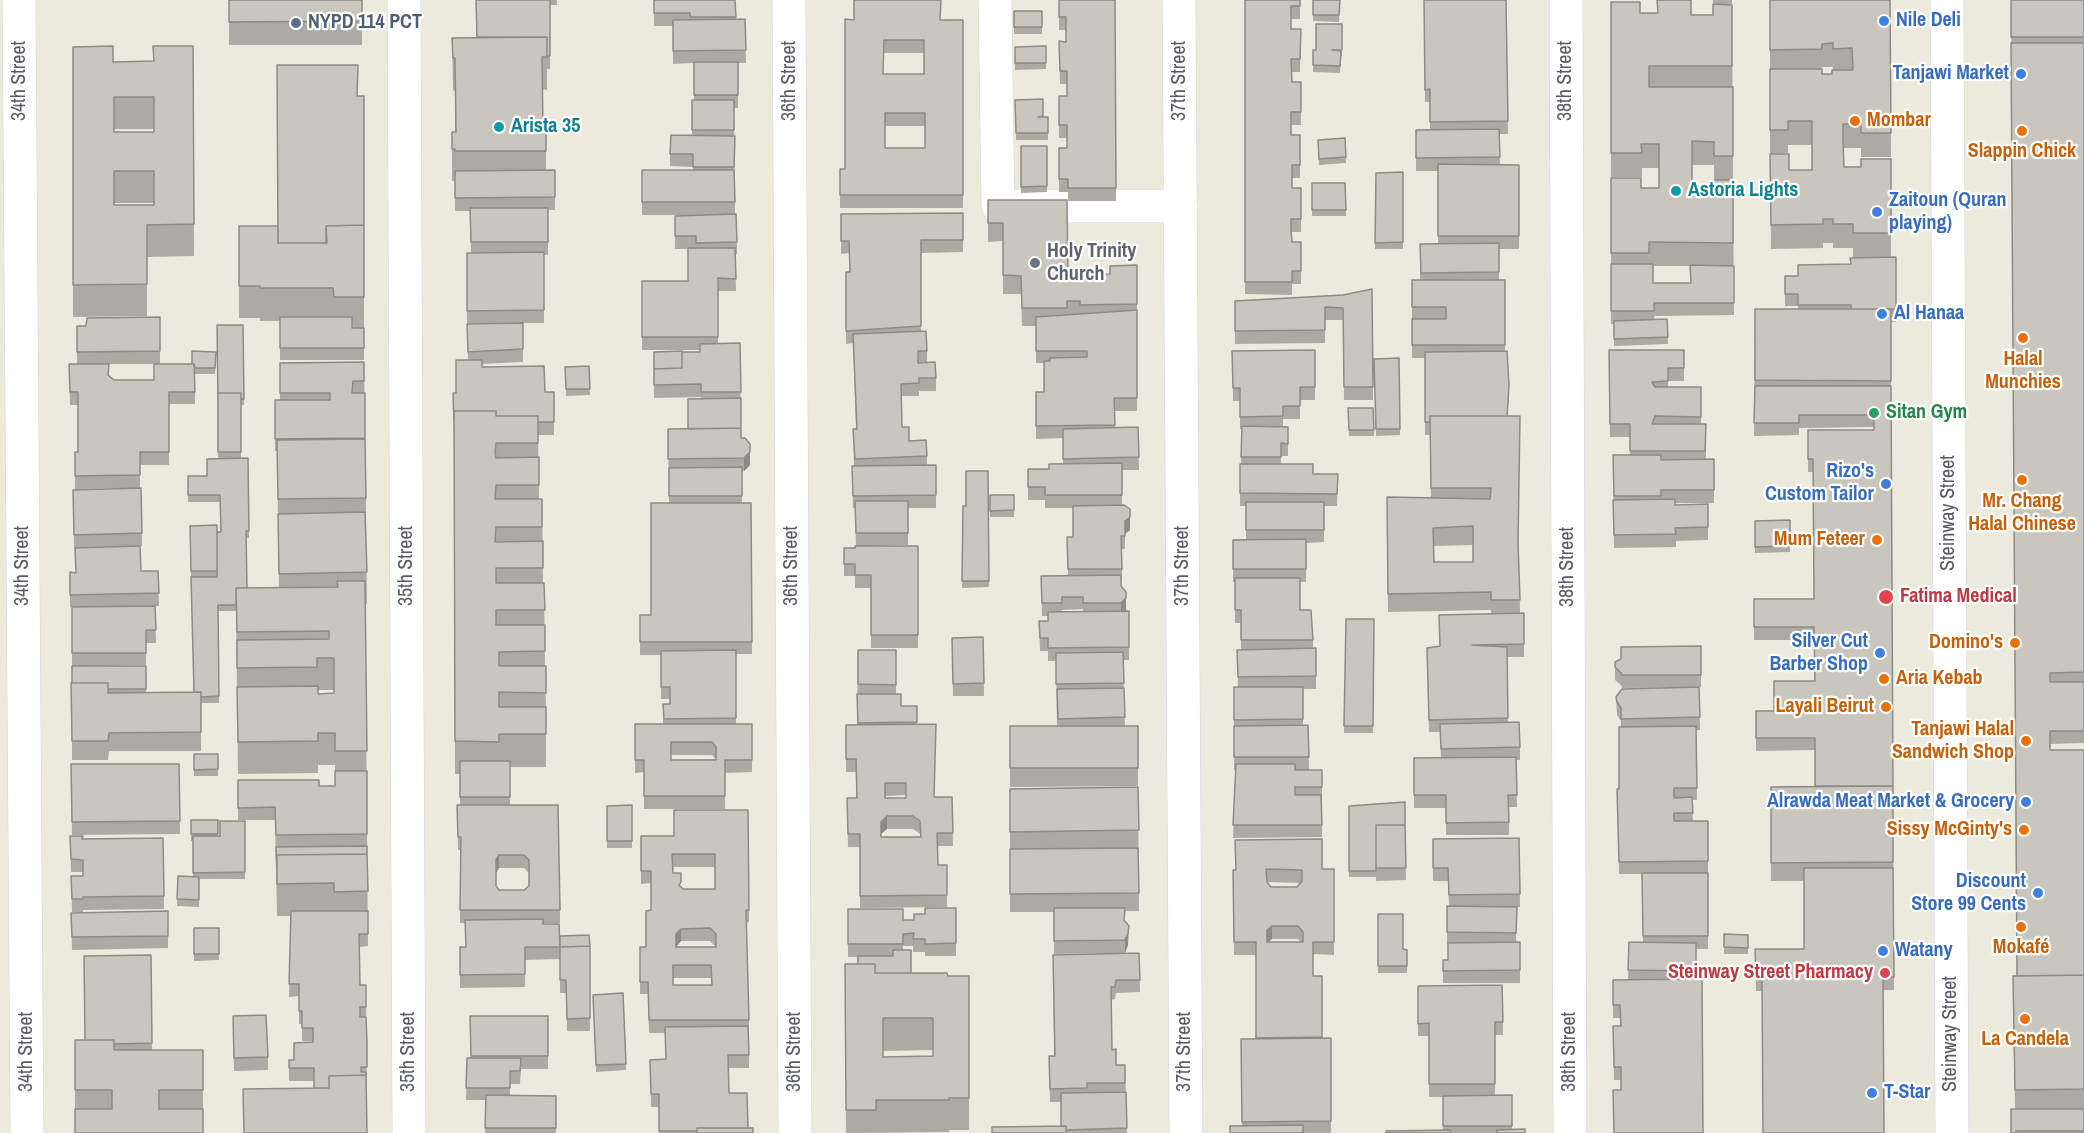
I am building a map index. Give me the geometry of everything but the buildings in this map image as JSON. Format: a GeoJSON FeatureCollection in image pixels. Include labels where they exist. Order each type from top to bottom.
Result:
{"type":"FeatureCollection","features":[{"type":"Feature","properties":{"kind":"street","name":"34th Street"},"geometry":{"type":"LineString","coordinates":[[19,0],[27,1133]]}},
{"type":"Feature","properties":{"kind":"street","name":"35th Street"},"geometry":{"type":"LineString","coordinates":[[404,0],[409,1133]]}},
{"type":"Feature","properties":{"kind":"street","name":"36th Street"},"geometry":{"type":"LineString","coordinates":[[789,0],[795,1133]]}},
{"type":"Feature","properties":{"kind":"street"},"geometry":{"type":"LineString","coordinates":[[995,0],[998,206],[1181,206]]}},
{"type":"Feature","properties":{"kind":"street","name":"37th Street"},"geometry":{"type":"LineString","coordinates":[[1179,0],[1186,1133]]}},
{"type":"Feature","properties":{"kind":"street","name":"38th Street"},"geometry":{"type":"LineString","coordinates":[[1566,0],[1570,1133]]}},
{"type":"Feature","properties":{"kind":"street","name":"Steinway Street"},"geometry":{"type":"LineString","coordinates":[[1947,0],[1952,1133]]}},
{"type":"Feature","properties":{"kind":"place","name":"Nile Deli"},"geometry":{"type":"Point","coordinates":[1884,21]}},
{"type":"Feature","properties":{"kind":"place","name":"NYPD 114 PCT"},"geometry":{"type":"Point","coordinates":[296,23]}},
{"type":"Feature","properties":{"kind":"place","name":"Tanjawi Market"},"geometry":{"type":"Point","coordinates":[2021,74]}},
{"type":"Feature","properties":{"kind":"place","name":"Mombar"},"geometry":{"type":"Point","coordinates":[1855,121]}},
{"type":"Feature","properties":{"kind":"place","name":"Arista 35"},"geometry":{"type":"Point","coordinates":[499,127]}},
{"type":"Feature","properties":{"kind":"place","name":"Slappin Chick"},"geometry":{"type":"Point","coordinates":[2022,131]}},
{"type":"Feature","properties":{"kind":"place","name":"Astoria Lights"},"geometry":{"type":"Point","coordinates":[1676,191]}},
{"type":"Feature","properties":{"kind":"place","name":"Zaitoun (Quran playing)"},"geometry":{"type":"Point","coordinates":[1877,212]}},
{"type":"Feature","properties":{"kind":"place","name":"Holy Trinity Church"},"geometry":{"type":"Point","coordinates":[1035,263]}},
{"type":"Feature","properties":{"kind":"place","name":"Al Hanaa"},"geometry":{"type":"Point","coordinates":[1882,314]}},
{"type":"Feature","properties":{"kind":"place","name":"Halal Munchies"},"geometry":{"type":"Point","coordinates":[2023,338]}},
{"type":"Feature","properties":{"kind":"place","name":"Sitan Gym"},"geometry":{"type":"Point","coordinates":[1874,413]}},
{"type":"Feature","properties":{"kind":"place","name":"Mr. Chang Halal Chinese"},"geometry":{"type":"Point","coordinates":[2022,480]}},
{"type":"Feature","properties":{"kind":"place","name":"Rizo's Custom Tailor"},"geometry":{"type":"Point","coordinates":[1886,484]}},
{"type":"Feature","properties":{"kind":"place","name":"Mum Feteer"},"geometry":{"type":"Point","coordinates":[1877,540]}},
{"type":"Feature","properties":{"kind":"place","name":"Fatima Medical"},"geometry":{"type":"Point","coordinates":[1886,597]}},
{"type":"Feature","properties":{"kind":"place","name":"Domino's"},"geometry":{"type":"Point","coordinates":[2015,643]}},
{"type":"Feature","properties":{"kind":"place","name":"Silver Cut Barber Shop"},"geometry":{"type":"Point","coordinates":[1880,653]}},
{"type":"Feature","properties":{"kind":"place","name":"Aria Kebab"},"geometry":{"type":"Point","coordinates":[1884,679]}},
{"type":"Feature","properties":{"kind":"place","name":"Layali Beirut"},"geometry":{"type":"Point","coordinates":[1886,707]}},
{"type":"Feature","properties":{"kind":"place","name":"Tanjawi Halal Sandwich Shop"},"geometry":{"type":"Point","coordinates":[2026,741]}},
{"type":"Feature","properties":{"kind":"place","name":"Alrawda Meat Market & Grocery"},"geometry":{"type":"Point","coordinates":[2026,802]}},
{"type":"Feature","properties":{"kind":"place","name":"Sissy McGinty's"},"geometry":{"type":"Point","coordinates":[2024,830]}},
{"type":"Feature","properties":{"kind":"place","name":"Discount Store 99 Cents"},"geometry":{"type":"Point","coordinates":[2038,893]}},
{"type":"Feature","properties":{"kind":"place","name":"Mokafé"},"geometry":{"type":"Point","coordinates":[2021,927]}},
{"type":"Feature","properties":{"kind":"place","name":"Watany"},"geometry":{"type":"Point","coordinates":[1883,951]}},
{"type":"Feature","properties":{"kind":"place","name":"Steinway Street Pharmacy"},"geometry":{"type":"Point","coordinates":[1885,973]}},
{"type":"Feature","properties":{"kind":"place","name":"La Candela"},"geometry":{"type":"Point","coordinates":[2025,1019]}},
{"type":"Feature","properties":{"kind":"place","name":"T-Star"},"geometry":{"type":"Point","coordinates":[1872,1093]}}]}
